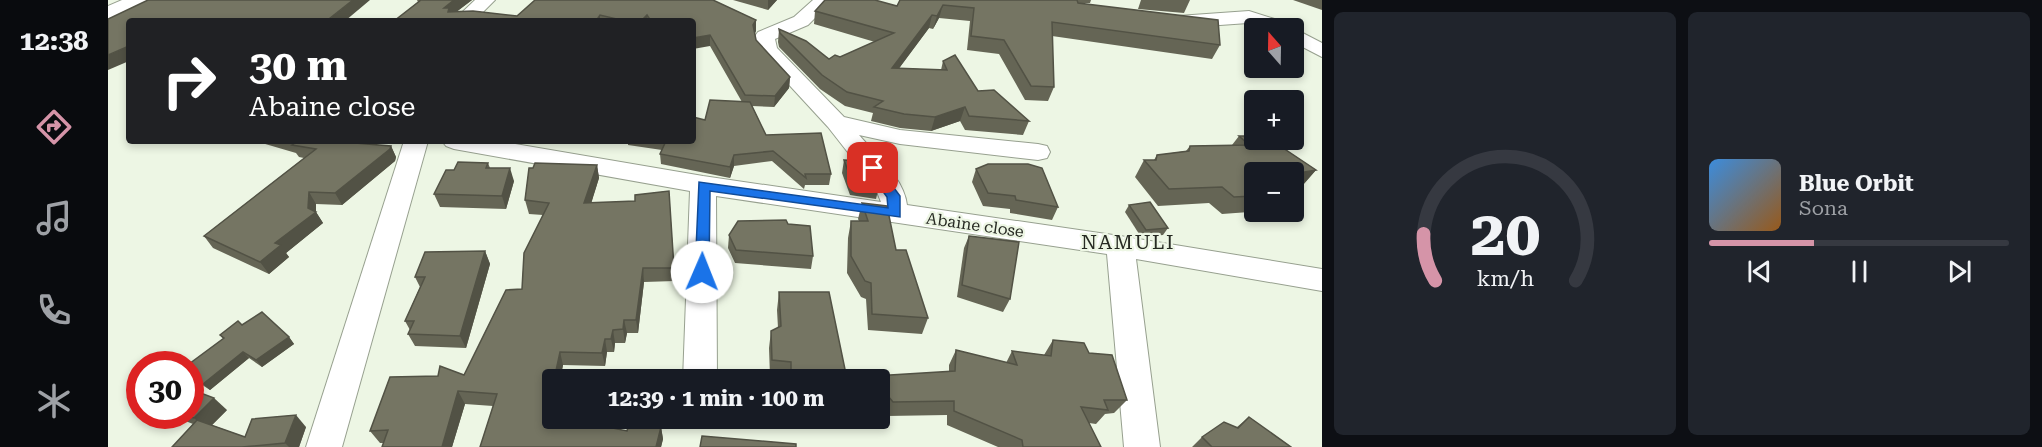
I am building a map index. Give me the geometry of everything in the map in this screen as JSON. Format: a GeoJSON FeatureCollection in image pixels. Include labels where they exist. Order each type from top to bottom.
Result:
{"type":"FeatureCollection","features":[{"type":"Feature","properties":{"kind":"street"},"geometry":{"type":"LineString","coordinates":[[108,13],[138,0]]}},
{"type":"Feature","properties":{"kind":"street"},"geometry":{"type":"LineString","coordinates":[[466,18],[486,0]]}},
{"type":"Feature","properties":{"kind":"street"},"geometry":{"type":"LineString","coordinates":[[473,144],[895,214],[893,196],[885,183],[836,122],[767,50],[764,41],[765,36],[810,15],[824,0]]}},
{"type":"Feature","properties":{"kind":"street"},"geometry":{"type":"LineString","coordinates":[[1162,21],[1252,18]]}},
{"type":"Feature","properties":{"kind":"street"},"geometry":{"type":"LineString","coordinates":[[1304,40],[1322,51]]}},
{"type":"Feature","properties":{"kind":"street"},"geometry":{"type":"LineString","coordinates":[[836,122],[900,137],[1038,152]]}},
{"type":"Feature","properties":{"kind":"street"},"geometry":{"type":"LineString","coordinates":[[324,447],[415,144]]}},
{"type":"Feature","properties":{"kind":"street","name":"Abaine close"},"geometry":{"type":"LineString","coordinates":[[472,144],[703,185],[1120,246],[1322,280]]}},
{"type":"Feature","properties":{"kind":"street"},"geometry":{"type":"LineString","coordinates":[[700,369],[703,185]]}},
{"type":"Feature","properties":{"kind":"street"},"geometry":{"type":"LineString","coordinates":[[1120,246],[1142,447]]}},
{"type":"Feature","properties":{"kind":"building"},"geometry":{"type":"Polygon","coordinates":[[[148,0],[353,0],[330,18],[126,18],[126,47],[108,55],[108,19],[148,0]]]}},
{"type":"Feature","properties":{"kind":"building"},"geometry":{"type":"Polygon","coordinates":[[[421,0],[454,0],[444,8],[449,8],[448,12],[473,11],[517,16],[535,0],[713,0],[756,20],[753,25],[756,40],[790,77],[775,96],[745,95],[710,35],[696,37],[696,18],[649,18],[647,15],[644,18],[612,18],[600,15],[598,18],[398,18],[421,0]]]}},
{"type":"Feature","properties":{"kind":"building"},"geometry":{"type":"Polygon","coordinates":[[[825,0],[875,0],[897,6],[900,0],[1077,0],[1078,3],[1218,20],[1220,45],[1052,22],[1054,87],[1031,86],[1004,40],[971,36],[974,8],[943,5],[937,16],[932,15],[892,68],[947,70],[943,61],[955,55],[978,91],[994,90],[1029,121],[969,116],[965,107],[935,117],[904,114],[874,107],[883,101],[847,92],[822,75],[780,33],[779,29],[806,41],[829,59],[835,55],[840,57],[894,33],[815,11],[825,0]]]}},
{"type":"Feature","properties":{"kind":"building"},"geometry":{"type":"Polygon","coordinates":[[[710,100],[750,102],[766,135],[821,133],[831,174],[805,174],[806,178],[773,151],[734,155],[730,167],[660,154],[665,144],[696,144],[696,118],[705,120],[710,100]]]}},
{"type":"Feature","properties":{"kind":"building"},"geometry":{"type":"Polygon","coordinates":[[[292,145],[391,146],[335,193],[309,192],[308,208],[316,212],[275,243],[281,245],[260,262],[204,236],[316,149],[292,145]]]}},
{"type":"Feature","properties":{"kind":"building"},"geometry":{"type":"Polygon","coordinates":[[[1244,145],[1244,150],[1286,150],[1304,162],[1244,162],[1244,196],[1234,197],[1222,187],[1169,189],[1144,160],[1156,160],[1157,155],[1189,151],[1190,146],[1244,145]]]}},
{"type":"Feature","properties":{"kind":"building"},"geometry":{"type":"Polygon","coordinates":[[[844,160],[865,161],[874,173],[879,186],[852,182],[844,160]]]}},
{"type":"Feature","properties":{"kind":"building"},"geometry":{"type":"Polygon","coordinates":[[[458,162],[488,163],[486,168],[510,168],[502,196],[434,194],[446,170],[454,170],[458,162]]]}},
{"type":"Feature","properties":{"kind":"building"},"geometry":{"type":"Polygon","coordinates":[[[1304,162],[1316,170],[1304,172],[1304,162]]]}},
{"type":"Feature","properties":{"kind":"building"},"geometry":{"type":"Polygon","coordinates":[[[535,163],[597,165],[584,203],[635,201],[635,195],[669,191],[674,268],[643,268],[636,320],[624,320],[623,329],[613,330],[611,339],[605,339],[602,353],[560,352],[556,369],[542,369],[542,429],[627,431],[628,429],[660,429],[656,447],[480,447],[497,394],[458,391],[442,447],[382,447],[388,430],[370,431],[390,377],[438,376],[440,366],[464,375],[506,290],[522,289],[524,253],[549,203],[525,200],[529,168],[533,168],[535,163]]]}},
{"type":"Feature","properties":{"kind":"building"},"geometry":{"type":"Polygon","coordinates":[[[988,164],[1028,164],[1042,168],[1058,207],[1016,200],[1015,196],[988,193],[976,169],[988,164]]]}},
{"type":"Feature","properties":{"kind":"building"},"geometry":{"type":"Polygon","coordinates":[[[1150,202],[1168,228],[1146,230],[1129,205],[1150,202]]]}},
{"type":"Feature","properties":{"kind":"building"},"geometry":{"type":"Polygon","coordinates":[[[862,203],[887,206],[896,250],[906,250],[928,318],[872,314],[871,283],[865,281],[851,256],[851,221],[868,221],[862,203]]]}},
{"type":"Feature","properties":{"kind":"building"},"geometry":{"type":"Polygon","coordinates":[[[786,220],[788,224],[810,226],[813,256],[736,250],[729,235],[738,221],[786,220]]]}},
{"type":"Feature","properties":{"kind":"building"},"geometry":{"type":"Polygon","coordinates":[[[969,236],[1019,242],[1010,299],[962,285],[969,236]]]}},
{"type":"Feature","properties":{"kind":"building"},"geometry":{"type":"Polygon","coordinates":[[[485,251],[460,336],[408,334],[414,321],[405,321],[425,277],[415,277],[425,252],[485,251]]]}},
{"type":"Feature","properties":{"kind":"building"},"geometry":{"type":"Polygon","coordinates":[[[779,292],[829,292],[845,369],[791,369],[791,362],[772,360],[771,331],[781,326],[779,292]]]}},
{"type":"Feature","properties":{"kind":"building"},"geometry":{"type":"Polygon","coordinates":[[[262,312],[289,337],[256,360],[243,352],[204,383],[204,353],[224,338],[220,335],[238,321],[242,325],[262,312]]]}},
{"type":"Feature","properties":{"kind":"building"},"geometry":{"type":"Polygon","coordinates":[[[1053,340],[1084,343],[1089,353],[1112,355],[1127,400],[1104,400],[1108,410],[1081,407],[1101,447],[1023,447],[1022,440],[954,411],[954,401],[893,402],[890,398],[890,375],[955,371],[956,350],[1017,365],[1012,351],[1051,356],[1053,340]]]}},
{"type":"Feature","properties":{"kind":"building"},"geometry":{"type":"Polygon","coordinates":[[[204,394],[214,398],[204,408],[204,394]]]}},
{"type":"Feature","properties":{"kind":"building"},"geometry":{"type":"Polygon","coordinates":[[[296,415],[285,443],[242,447],[172,447],[189,429],[204,429],[204,422],[245,437],[252,419],[296,415]]]}},
{"type":"Feature","properties":{"kind":"building"},"geometry":{"type":"Polygon","coordinates":[[[1249,417],[1291,447],[1212,447],[1202,437],[1224,422],[1238,428],[1249,417]]]}},
{"type":"Feature","properties":{"kind":"building"},"geometry":{"type":"Polygon","coordinates":[[[702,436],[796,444],[796,447],[700,447],[702,436]]]}},
{"type":"Feature","properties":{"kind":"district","name":"NAMULI"},"geometry":{"type":"Point","coordinates":[1128,242]}},
{"type":"Feature","properties":{"kind":"route"},"geometry":{"type":"LineString","coordinates":[[702,272],[703,185],[895,214],[893,196],[873,168]]}}]}
